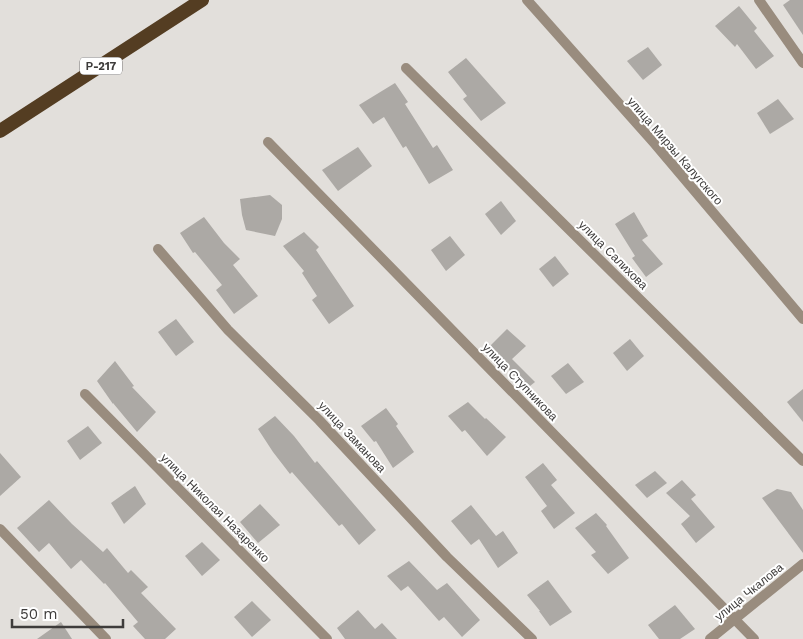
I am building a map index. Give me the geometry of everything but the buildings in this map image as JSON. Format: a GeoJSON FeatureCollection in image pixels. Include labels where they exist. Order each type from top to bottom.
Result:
{"type":"FeatureCollection","features":[{"type":"Feature","properties":{"kind":"highway","name":"Р-217"},"geometry":{"type":"LineString","coordinates":[[0,131],[202,0]]}},
{"type":"Feature","properties":{"kind":"street"},"geometry":{"type":"LineString","coordinates":[[759,0],[803,63]]}},
{"type":"Feature","properties":{"kind":"street","name":"улица Мирзы Калугского"},"geometry":{"type":"LineString","coordinates":[[531,1],[803,319]]}},
{"type":"Feature","properties":{"kind":"street","name":"улица Салихова"},"geometry":{"type":"LineString","coordinates":[[406,68],[803,461]]}},
{"type":"Feature","properties":{"kind":"street","name":"улица Ступникова"},"geometry":{"type":"LineString","coordinates":[[268,142],[754,639]]}},
{"type":"Feature","properties":{"kind":"street","name":"улица Заманова"},"geometry":{"type":"LineString","coordinates":[[158,249],[228,330],[319,420],[447,557],[532,639]]}},
{"type":"Feature","properties":{"kind":"street","name":"улица Николая Назаренко"},"geometry":{"type":"LineString","coordinates":[[85,394],[326,639]]}},
{"type":"Feature","properties":{"kind":"street"},"geometry":{"type":"LineString","coordinates":[[0,529],[106,639]]}},
{"type":"Feature","properties":{"kind":"street","name":"улица Чкалова"},"geometry":{"type":"LineString","coordinates":[[710,639],[803,564]]}}]}
